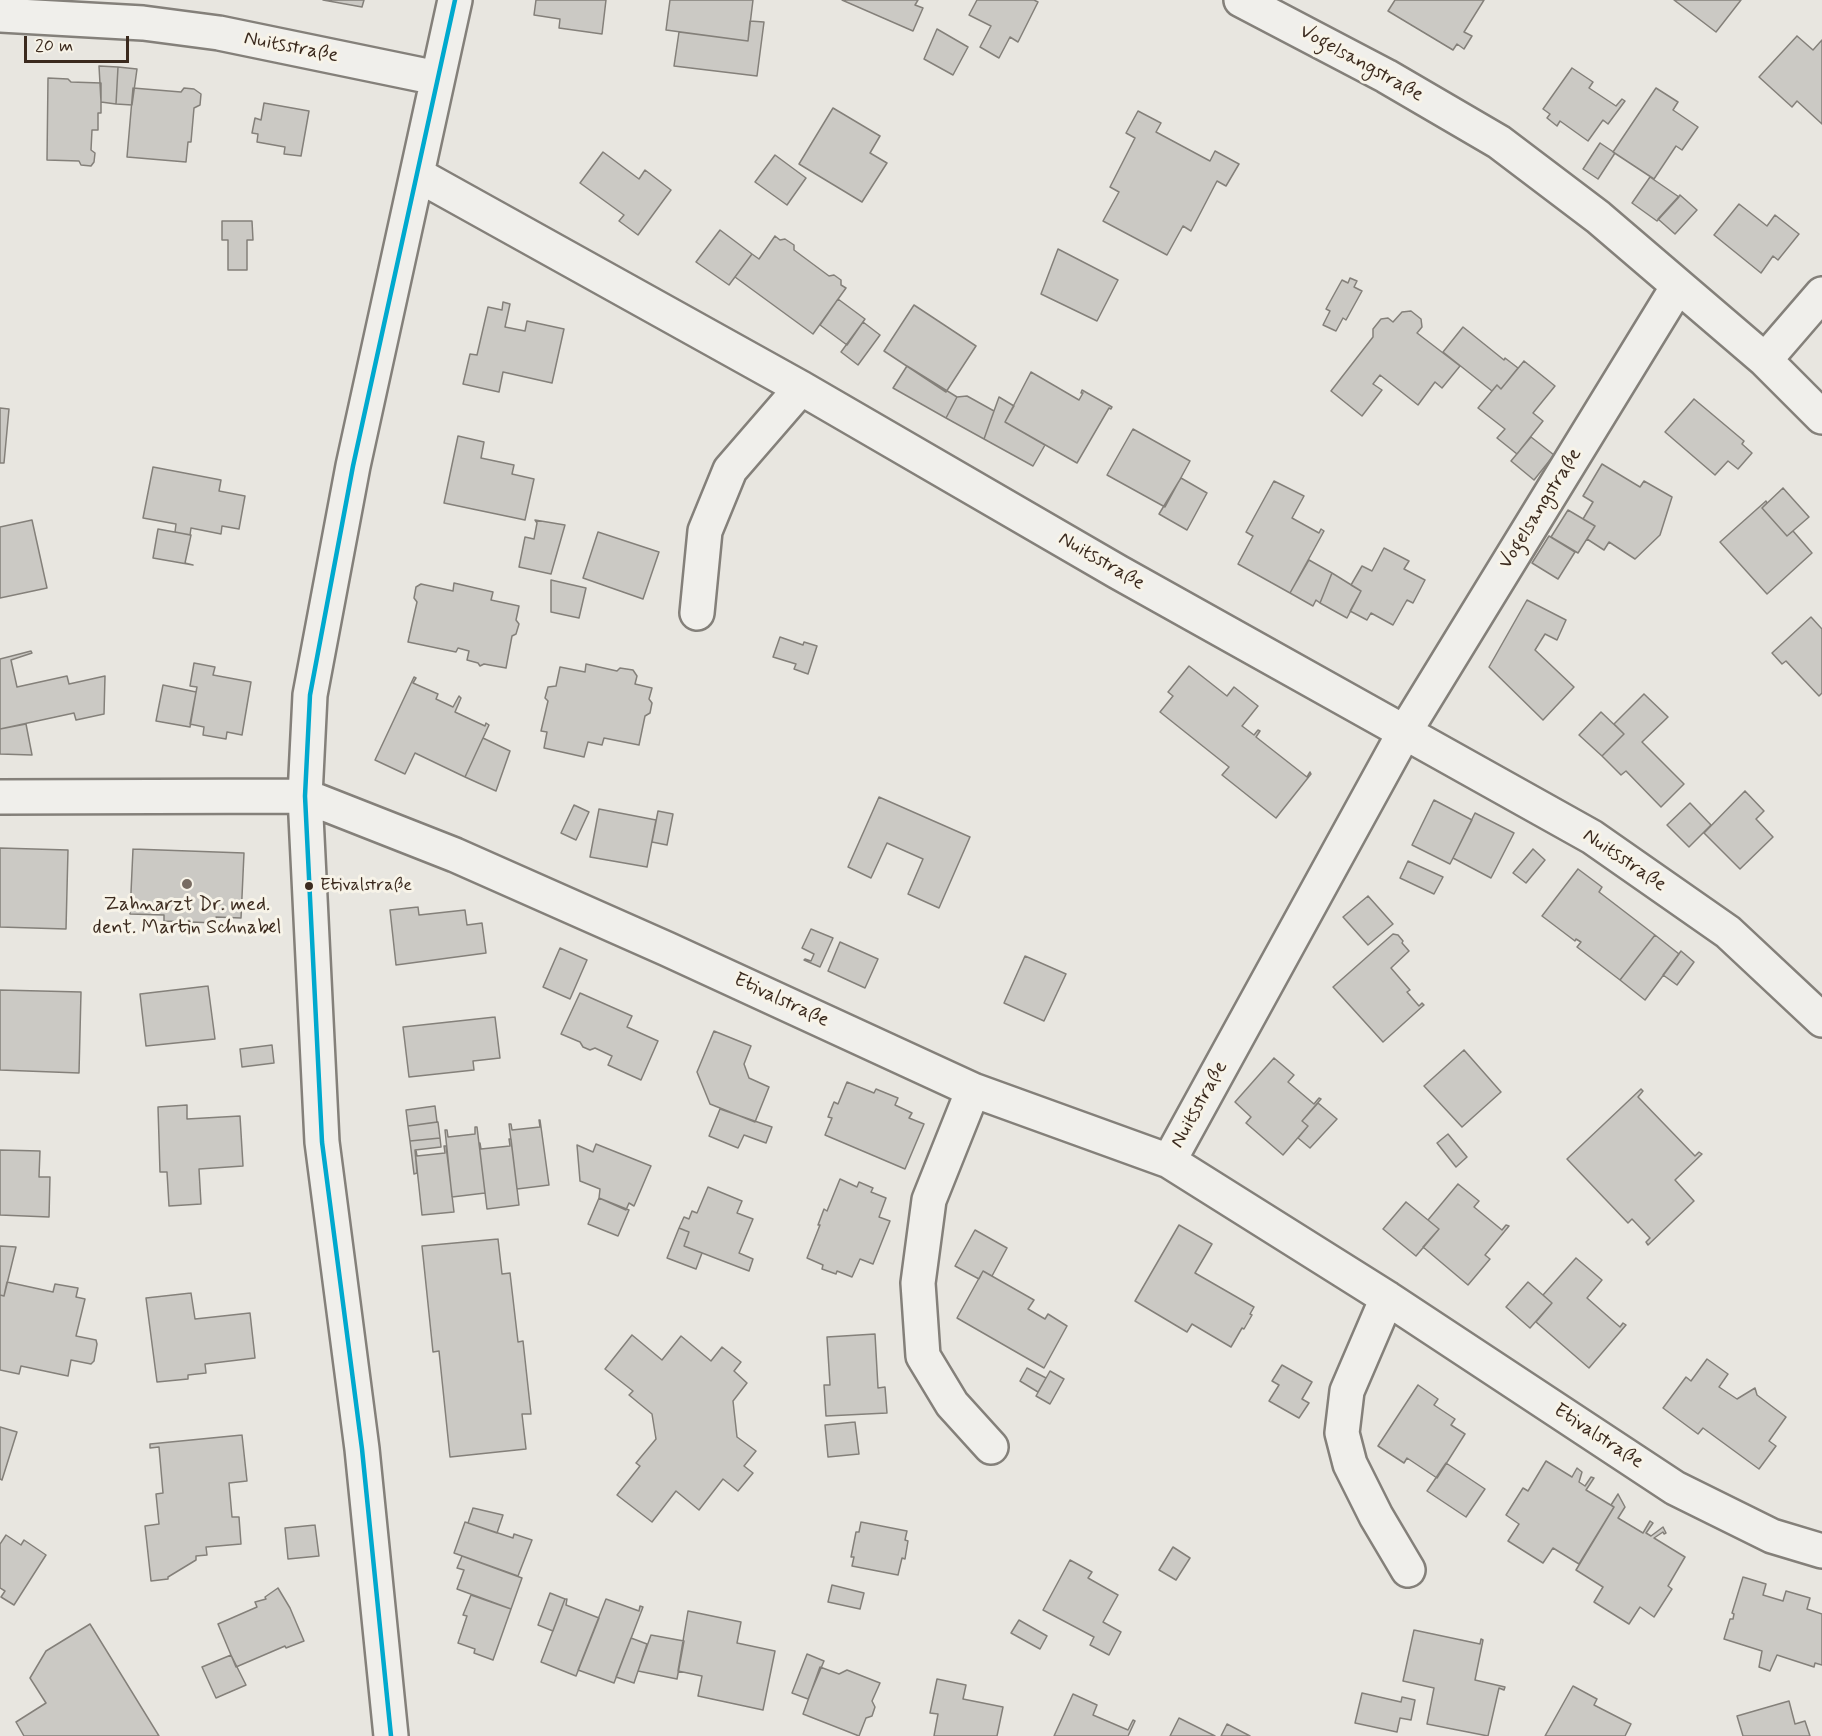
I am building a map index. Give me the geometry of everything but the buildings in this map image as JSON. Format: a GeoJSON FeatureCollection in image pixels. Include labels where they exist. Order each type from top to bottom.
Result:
{"type":"FeatureCollection","features":[{"type":"Feature","properties":{"kind":"street"},"geometry":{"type":"LineString","coordinates":[[392,1736],[362,1449],[321,1142],[305,796],[310,695],[353,465],[455,0]]}},
{"type":"Feature","properties":{"kind":"street","name":"Vogelsangstraße"},"geometry":{"type":"LineString","coordinates":[[1241,0],[1386,76],[1499,142],[1598,217],[1765,360],[1822,417]]}},
{"type":"Feature","properties":{"kind":"street","name":"Nuitsstraße"},"geometry":{"type":"LineString","coordinates":[[0,15],[143,23],[219,33],[437,78]]}},
{"type":"Feature","properties":{"kind":"street","name":"Nuitsstraße"},"geometry":{"type":"LineString","coordinates":[[418,175],[801,388],[1128,578],[1592,837],[1728,932],[1822,1020]]}},
{"type":"Feature","properties":{"kind":"street","name":"Vogelsangstraße"},"geometry":{"type":"LineString","coordinates":[[1404,733],[1678,286]]}},
{"type":"Feature","properties":{"kind":"street"},"geometry":{"type":"LineString","coordinates":[[1765,360],[1822,294]]}},
{"type":"Feature","properties":{"kind":"street"},"geometry":{"type":"LineString","coordinates":[[697,613],[705,531],[729,470],[801,388]]}},
{"type":"Feature","properties":{"kind":"street","name":"Nuitsstraße"},"geometry":{"type":"LineString","coordinates":[[1169,1161],[1404,733]]}},
{"type":"Feature","properties":{"kind":"street","name":"Etivalstraße"},"geometry":{"type":"LineString","coordinates":[[0,797],[305,796],[455,855],[696,962],[973,1090],[1169,1161],[1387,1298],[1675,1488],[1772,1536],[1822,1551]]}},
{"type":"Feature","properties":{"kind":"street"},"geometry":{"type":"LineString","coordinates":[[973,1090],[929,1200],[918,1283],[923,1356],[952,1404],[991,1447]]}},
{"type":"Feature","properties":{"kind":"street"},"geometry":{"type":"LineString","coordinates":[[1387,1298],[1347,1391],[1342,1433],[1350,1464],[1376,1516],[1408,1570]]}},
{"type":"Feature","properties":{"kind":"transit line"},"geometry":{"type":"LineString","coordinates":[[391,1736],[362,1449],[322,1142],[305,796],[310,695],[353,466],[455,0]]}},
{"type":"Feature","properties":{"kind":"place","name":"Zahnarzt Dr. med. dent. Martin Schnabel"},"geometry":{"type":"Point","coordinates":[187,884]}},
{"type":"Feature","properties":{"kind":"place","name":"Etivalstraße"},"geometry":{"type":"Point","coordinates":[309,886]}}]}
